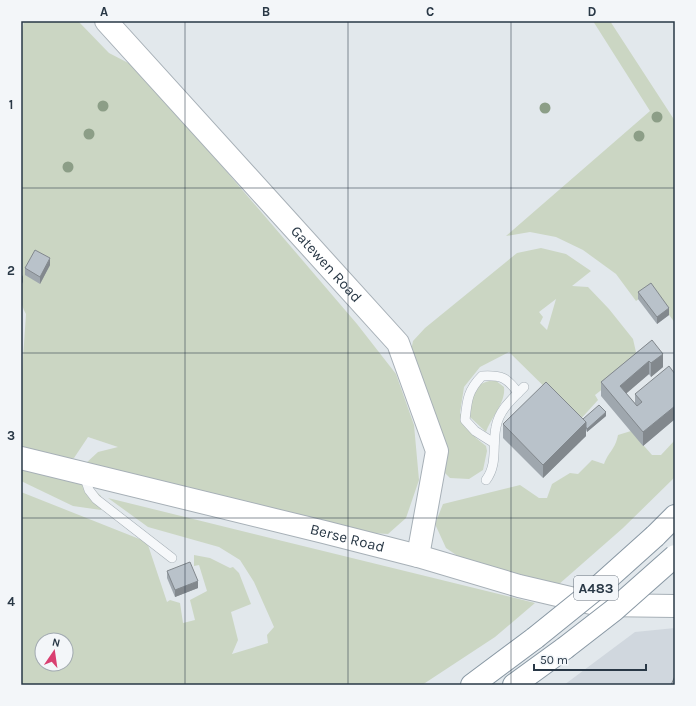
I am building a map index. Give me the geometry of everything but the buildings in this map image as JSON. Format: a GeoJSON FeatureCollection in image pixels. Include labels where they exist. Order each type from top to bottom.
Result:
{"type":"FeatureCollection","features":[{"type":"Feature","properties":{"kind":"main road","name":"Gatewen Road"},"geometry":{"type":"LineString","coordinates":[[106,21],[398,343],[437,451],[418,556]]}},
{"type":"Feature","properties":{"kind":"main road","name":"Berse Road"},"geometry":{"type":"LineString","coordinates":[[21,458],[418,556],[519,586],[600,605],[675,606]]}},
{"type":"Feature","properties":{"kind":"main road","name":"A483"},"geometry":{"type":"LineString","coordinates":[[472,685],[535,638],[597,588],[675,516]]}},
{"type":"Feature","properties":{"kind":"main road","name":"A483"},"geometry":{"type":"LineString","coordinates":[[514,685],[614,610],[675,556]]}},
{"type":"Feature","properties":{"kind":"lane"},"geometry":{"type":"LineString","coordinates":[[486,480],[491,474],[495,459],[494,443],[496,426],[505,405],[521,390],[511,382],[498,375],[482,376],[472,387],[467,402],[465,420],[475,431],[494,443]]}},
{"type":"Feature","properties":{"kind":"lane"},"geometry":{"type":"LineString","coordinates":[[84,473],[88,490],[96,499],[172,558]]}},
{"type":"Feature","properties":{"kind":"shaded area"},"geometry":{"type":"Polygon","coordinates":[[[675,628],[675,685],[564,685],[635,632],[675,628]]]}},
{"type":"Feature","properties":{"kind":"green space"},"geometry":{"type":"Polygon","coordinates":[[[24,21],[78,21],[109,53],[138,68],[357,324],[396,374],[414,425],[419,480],[406,518],[388,534],[355,532],[85,464],[98,452],[118,447],[88,437],[74,458],[54,459],[21,452],[21,388],[26,314],[20,294],[23,282],[21,281],[21,37],[24,21]]]}},
{"type":"Feature","properties":{"kind":"green space"},"geometry":{"type":"Polygon","coordinates":[[[593,21],[610,21],[675,121],[675,323],[651,290],[636,301],[616,274],[583,250],[556,237],[530,232],[506,236],[650,111],[593,21]]]}},
{"type":"Feature","properties":{"kind":"green space"},"geometry":{"type":"Polygon","coordinates":[[[541,248],[566,254],[591,271],[572,286],[588,287],[609,309],[633,339],[638,361],[595,395],[598,400],[578,422],[566,408],[509,352],[480,367],[464,387],[460,413],[476,438],[486,446],[487,451],[483,470],[469,479],[450,478],[438,466],[411,351],[413,341],[425,328],[517,253],[541,248]],[[556,299],[539,312],[543,317],[540,323],[547,330],[556,299]]]}},
{"type":"Feature","properties":{"kind":"green space"},"geometry":{"type":"Polygon","coordinates":[[[495,380],[504,387],[503,399],[486,432],[470,417],[472,397],[476,388],[480,384],[495,380]]]}},
{"type":"Feature","properties":{"kind":"green space"},"geometry":{"type":"Polygon","coordinates":[[[631,431],[652,455],[661,455],[675,440],[675,477],[623,528],[558,585],[462,559],[446,548],[435,524],[443,504],[520,485],[539,498],[547,498],[552,484],[570,473],[578,474],[592,460],[604,464],[615,444],[618,435],[631,431]]]}},
{"type":"Feature","properties":{"kind":"green space"},"geometry":{"type":"Polygon","coordinates":[[[21,460],[80,477],[101,496],[101,510],[73,506],[21,481],[21,460]]]}},
{"type":"Feature","properties":{"kind":"green space"},"geometry":{"type":"Polygon","coordinates":[[[21,492],[147,542],[167,602],[170,600],[180,603],[183,623],[195,620],[190,600],[207,591],[199,565],[194,566],[194,555],[210,558],[230,568],[233,567],[239,573],[251,604],[231,612],[238,640],[232,654],[268,643],[267,635],[274,627],[254,582],[240,560],[219,547],[148,527],[108,498],[535,603],[495,637],[422,685],[21,685],[21,492]]]}}]}
